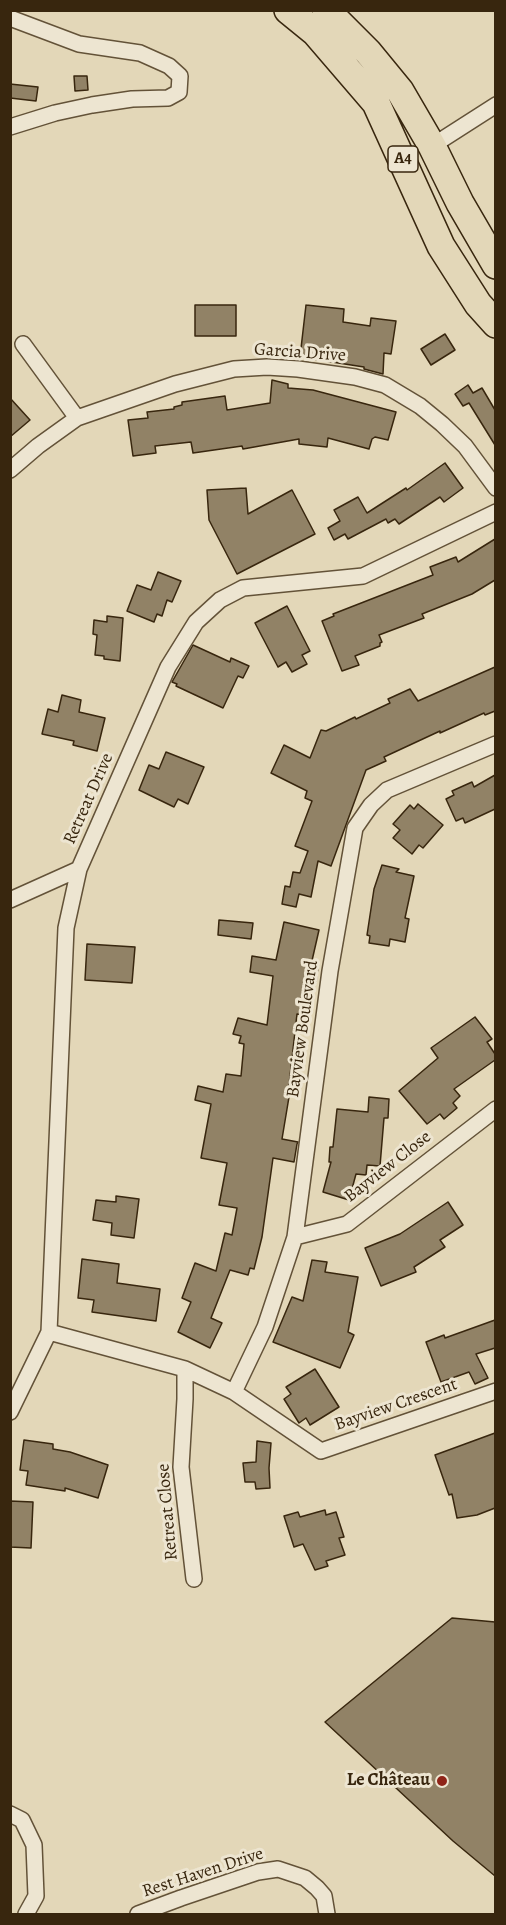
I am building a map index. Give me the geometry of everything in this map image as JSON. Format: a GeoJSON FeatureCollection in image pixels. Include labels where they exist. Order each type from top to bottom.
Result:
{"type":"FeatureCollection","features":[{"type":"Feature","properties":{"kind":"highway","name":"A4"},"geometry":{"type":"LineString","coordinates":[[288,10],[315,32],[376,103],[441,246],[478,304],[495,324]]}},
{"type":"Feature","properties":{"kind":"highway","name":"A4"},"geometry":{"type":"LineString","coordinates":[[326,10],[368,52],[400,92],[432,146],[460,203],[495,265]]}},
{"type":"Feature","properties":{"kind":"street"},"geometry":{"type":"LineString","coordinates":[[10,18],[79,44],[140,53],[169,66],[180,76],[179,92],[168,98],[132,99],[92,105],[55,113],[10,127]]}},
{"type":"Feature","properties":{"kind":"street"},"geometry":{"type":"LineString","coordinates":[[432,146],[495,105]]}},
{"type":"Feature","properties":{"kind":"street"},"geometry":{"type":"LineString","coordinates":[[22,344],[77,418]]}},
{"type":"Feature","properties":{"kind":"street","name":"Garcia Drive"},"geometry":{"type":"LineString","coordinates":[[10,470],[77,418],[175,384],[234,369],[267,367],[355,377],[385,386],[420,406],[465,446],[495,488]]}},
{"type":"Feature","properties":{"kind":"street","name":"Retreat Drive"},"geometry":{"type":"LineString","coordinates":[[49,1332],[66,928],[79,869],[168,667],[196,622],[220,600],[243,588],[363,576],[495,512]]}},
{"type":"Feature","properties":{"kind":"street","name":"Bayview Boulevard"},"geometry":{"type":"LineString","coordinates":[[234,1392],[265,1326],[296,1237],[330,971],[355,828],[371,805],[387,790],[495,744]]}},
{"type":"Feature","properties":{"kind":"street"},"geometry":{"type":"LineString","coordinates":[[10,900],[79,869]]}},
{"type":"Feature","properties":{"kind":"street","name":"Bayview Close"},"geometry":{"type":"LineString","coordinates":[[296,1237],[347,1224],[495,1109]]}},
{"type":"Feature","properties":{"kind":"street"},"geometry":{"type":"LineString","coordinates":[[10,1412],[49,1332]]}},
{"type":"Feature","properties":{"kind":"street","name":"Bayview Crescent"},"geometry":{"type":"LineString","coordinates":[[49,1332],[185,1369],[234,1392],[321,1451],[495,1391]]}},
{"type":"Feature","properties":{"kind":"street","name":"Retreat Close"},"geometry":{"type":"LineString","coordinates":[[185,1369],[186,1399],[182,1467],[194,1579]]}},
{"type":"Feature","properties":{"kind":"street"},"geometry":{"type":"LineString","coordinates":[[10,1814],[22,1820],[34,1845],[36,1896],[26,1914]]}},
{"type":"Feature","properties":{"kind":"street","name":"Rest Haven Drive"},"geometry":{"type":"LineString","coordinates":[[138,1914],[258,1872],[278,1869],[305,1878],[317,1888],[324,1896],[327,1914]]}},
{"type":"Feature","properties":{"kind":"building"},"geometry":{"type":"Polygon","coordinates":[[[74,76],[87,76],[88,90],[75,91],[74,76]]]}},
{"type":"Feature","properties":{"kind":"building"},"geometry":{"type":"Polygon","coordinates":[[[10,84],[38,87],[36,101],[10,98],[10,84]]]}},
{"type":"Feature","properties":{"kind":"building"},"geometry":{"type":"Polygon","coordinates":[[[195,305],[236,305],[236,336],[195,336],[195,305]]]}},
{"type":"Feature","properties":{"kind":"building"},"geometry":{"type":"Polygon","coordinates":[[[306,305],[344,309],[343,322],[370,326],[371,318],[396,321],[391,354],[384,353],[383,374],[364,369],[364,367],[300,357],[306,305]]]}},
{"type":"Feature","properties":{"kind":"building"},"geometry":{"type":"Polygon","coordinates":[[[445,334],[455,350],[431,365],[421,349],[445,334]]]}},
{"type":"Feature","properties":{"kind":"building"},"geometry":{"type":"Polygon","coordinates":[[[272,380],[288,384],[288,388],[313,390],[396,412],[388,440],[375,437],[369,449],[328,438],[327,447],[299,444],[299,439],[243,449],[242,446],[193,453],[191,442],[155,446],[156,453],[133,456],[128,420],[148,418],[147,412],[174,409],[182,405],[182,402],[225,396],[227,410],[270,403],[272,380]]]}},
{"type":"Feature","properties":{"kind":"building"},"geometry":{"type":"Polygon","coordinates":[[[468,385],[473,393],[482,388],[495,410],[495,445],[469,403],[463,406],[455,394],[468,385]]]}},
{"type":"Feature","properties":{"kind":"building"},"geometry":{"type":"Polygon","coordinates":[[[10,398],[30,420],[10,437],[10,398]]]}},
{"type":"Feature","properties":{"kind":"building"},"geometry":{"type":"Polygon","coordinates":[[[445,463],[463,488],[444,502],[440,497],[399,524],[395,519],[388,523],[386,519],[348,539],[345,534],[334,540],[328,528],[340,521],[334,510],[358,497],[367,513],[406,488],[407,490],[445,463]]]}},
{"type":"Feature","properties":{"kind":"building"},"geometry":{"type":"Polygon","coordinates":[[[246,488],[248,514],[292,490],[315,534],[237,574],[209,520],[207,490],[246,488]]]}},
{"type":"Feature","properties":{"kind":"building"},"geometry":{"type":"Polygon","coordinates":[[[495,539],[495,580],[472,594],[422,614],[424,618],[379,635],[382,642],[380,646],[355,656],[359,665],[342,671],[322,621],[334,616],[333,614],[433,575],[430,567],[456,557],[458,562],[495,539]]]}},
{"type":"Feature","properties":{"kind":"building"},"geometry":{"type":"Polygon","coordinates":[[[158,572],[181,581],[172,602],[167,600],[162,616],[157,614],[154,622],[127,611],[137,585],[151,590],[158,572]]]}},
{"type":"Feature","properties":{"kind":"building"},"geometry":{"type":"Polygon","coordinates":[[[287,606],[310,651],[302,655],[307,664],[292,672],[286,662],[278,667],[255,623],[287,606]]]}},
{"type":"Feature","properties":{"kind":"building"},"geometry":{"type":"Polygon","coordinates":[[[107,616],[123,618],[120,661],[95,655],[97,635],[93,634],[94,620],[107,622],[107,616]]]}},
{"type":"Feature","properties":{"kind":"building"},"geometry":{"type":"Polygon","coordinates":[[[193,645],[230,662],[231,658],[249,666],[243,678],[238,676],[223,708],[172,682],[193,645]]]}},
{"type":"Feature","properties":{"kind":"building"},"geometry":{"type":"Polygon","coordinates":[[[495,667],[495,711],[485,715],[484,713],[440,733],[440,731],[384,757],[386,761],[366,770],[331,866],[318,861],[311,897],[299,894],[296,907],[282,904],[285,886],[290,887],[293,872],[300,873],[308,851],[295,846],[312,801],[305,798],[307,791],[271,773],[284,745],[310,758],[321,730],[326,731],[355,717],[356,719],[390,703],[388,699],[410,689],[418,701],[495,667]]]}},
{"type":"Feature","properties":{"kind":"building"},"geometry":{"type":"Polygon","coordinates":[[[62,695],[81,700],[79,712],[105,718],[97,751],[73,745],[74,741],[42,734],[48,709],[58,712],[62,695]]]}},
{"type":"Feature","properties":{"kind":"building"},"geometry":{"type":"Polygon","coordinates":[[[166,752],[204,767],[188,804],[178,799],[174,807],[139,790],[149,765],[159,769],[166,752]]]}},
{"type":"Feature","properties":{"kind":"building"},"geometry":{"type":"Polygon","coordinates":[[[495,775],[495,809],[465,823],[463,818],[456,821],[446,799],[454,795],[452,791],[472,782],[474,787],[495,775]]]}},
{"type":"Feature","properties":{"kind":"building"},"geometry":{"type":"Polygon","coordinates":[[[418,804],[443,825],[423,848],[419,845],[412,854],[393,838],[400,830],[393,824],[410,805],[414,809],[418,804]]]}},
{"type":"Feature","properties":{"kind":"building"},"geometry":{"type":"Polygon","coordinates":[[[382,865],[399,869],[396,872],[414,876],[405,918],[409,919],[405,942],[390,939],[389,946],[369,943],[370,936],[367,935],[374,889],[382,865]]]}},
{"type":"Feature","properties":{"kind":"building"},"geometry":{"type":"Polygon","coordinates":[[[219,920],[253,923],[251,939],[218,935],[219,920]]]}},
{"type":"Feature","properties":{"kind":"building"},"geometry":{"type":"Polygon","coordinates":[[[284,922],[319,930],[311,965],[318,967],[316,983],[307,981],[303,1015],[297,1014],[289,1085],[291,1085],[282,1139],[298,1142],[294,1162],[273,1158],[262,1237],[254,1269],[250,1268],[248,1275],[230,1270],[211,1318],[222,1323],[210,1348],[178,1332],[191,1302],[182,1298],[195,1263],[216,1271],[225,1233],[232,1235],[237,1208],[219,1205],[227,1163],[201,1158],[211,1104],[195,1100],[198,1086],[223,1092],[226,1074],[241,1076],[244,1044],[239,1043],[241,1036],[233,1034],[238,1018],[267,1025],[273,976],[250,972],[252,956],[276,960],[284,922]]]}},
{"type":"Feature","properties":{"kind":"building"},"geometry":{"type":"Polygon","coordinates":[[[87,944],[135,947],[132,983],[85,980],[87,944]]]}},
{"type":"Feature","properties":{"kind":"building"},"geometry":{"type":"Polygon","coordinates":[[[475,1017],[492,1039],[487,1042],[495,1054],[495,1060],[454,1089],[460,1096],[453,1103],[457,1108],[444,1119],[440,1114],[427,1124],[399,1091],[438,1058],[431,1048],[475,1017]]]}},
{"type":"Feature","properties":{"kind":"building"},"geometry":{"type":"Polygon","coordinates":[[[369,1097],[389,1099],[388,1118],[384,1118],[380,1166],[367,1165],[366,1175],[356,1174],[349,1200],[323,1192],[331,1162],[329,1162],[330,1147],[333,1147],[337,1109],[368,1112],[369,1097]]]}},
{"type":"Feature","properties":{"kind":"building"},"geometry":{"type":"Polygon","coordinates":[[[116,1196],[139,1199],[134,1238],[111,1235],[112,1223],[93,1220],[96,1200],[116,1202],[116,1196]]]}},
{"type":"Feature","properties":{"kind":"building"},"geometry":{"type":"Polygon","coordinates":[[[448,1202],[463,1225],[440,1240],[445,1247],[414,1267],[416,1272],[381,1286],[365,1248],[400,1234],[448,1202]]]}},
{"type":"Feature","properties":{"kind":"building"},"geometry":{"type":"Polygon","coordinates":[[[82,1259],[119,1264],[117,1283],[160,1289],[156,1321],[92,1312],[94,1300],[78,1298],[82,1259]]]}},
{"type":"Feature","properties":{"kind":"building"},"geometry":{"type":"Polygon","coordinates":[[[312,1260],[327,1262],[325,1272],[358,1277],[348,1332],[354,1335],[340,1368],[273,1342],[292,1297],[303,1301],[312,1260]]]}},
{"type":"Feature","properties":{"kind":"building"},"geometry":{"type":"Polygon","coordinates":[[[495,1320],[495,1348],[476,1354],[488,1378],[475,1384],[469,1372],[441,1382],[426,1342],[444,1335],[445,1338],[495,1320]]]}},
{"type":"Feature","properties":{"kind":"building"},"geometry":{"type":"Polygon","coordinates":[[[315,1369],[339,1407],[310,1425],[306,1418],[299,1423],[284,1399],[291,1394],[286,1387],[315,1369]]]}},
{"type":"Feature","properties":{"kind":"building"},"geometry":{"type":"Polygon","coordinates":[[[495,1433],[495,1508],[477,1515],[457,1518],[452,1494],[449,1495],[435,1455],[495,1433]]]}},
{"type":"Feature","properties":{"kind":"building"},"geometry":{"type":"Polygon","coordinates":[[[24,1440],[53,1444],[53,1449],[70,1452],[108,1465],[98,1498],[65,1488],[65,1491],[26,1485],[28,1471],[20,1470],[24,1440]]]}},
{"type":"Feature","properties":{"kind":"building"},"geometry":{"type":"Polygon","coordinates":[[[257,1441],[271,1443],[270,1488],[256,1489],[255,1482],[245,1482],[243,1463],[256,1462],[257,1441]]]}},
{"type":"Feature","properties":{"kind":"building"},"geometry":{"type":"Polygon","coordinates":[[[10,1501],[33,1502],[31,1548],[10,1547],[10,1501]]]}},
{"type":"Feature","properties":{"kind":"building"},"geometry":{"type":"Polygon","coordinates":[[[325,1510],[326,1515],[336,1512],[344,1537],[339,1538],[345,1555],[326,1561],[328,1566],[315,1570],[303,1544],[294,1547],[284,1516],[298,1512],[300,1517],[325,1510]]]}},
{"type":"Feature","properties":{"kind":"building","name":"Le Château"},"geometry":{"type":"Polygon","coordinates":[[[452,1618],[495,1622],[495,1876],[453,1841],[325,1722],[452,1618]]]}},
{"type":"Feature","properties":{"kind":"place","name":"Le Château"},"geometry":{"type":"Point","coordinates":[442,1781]}}]}
